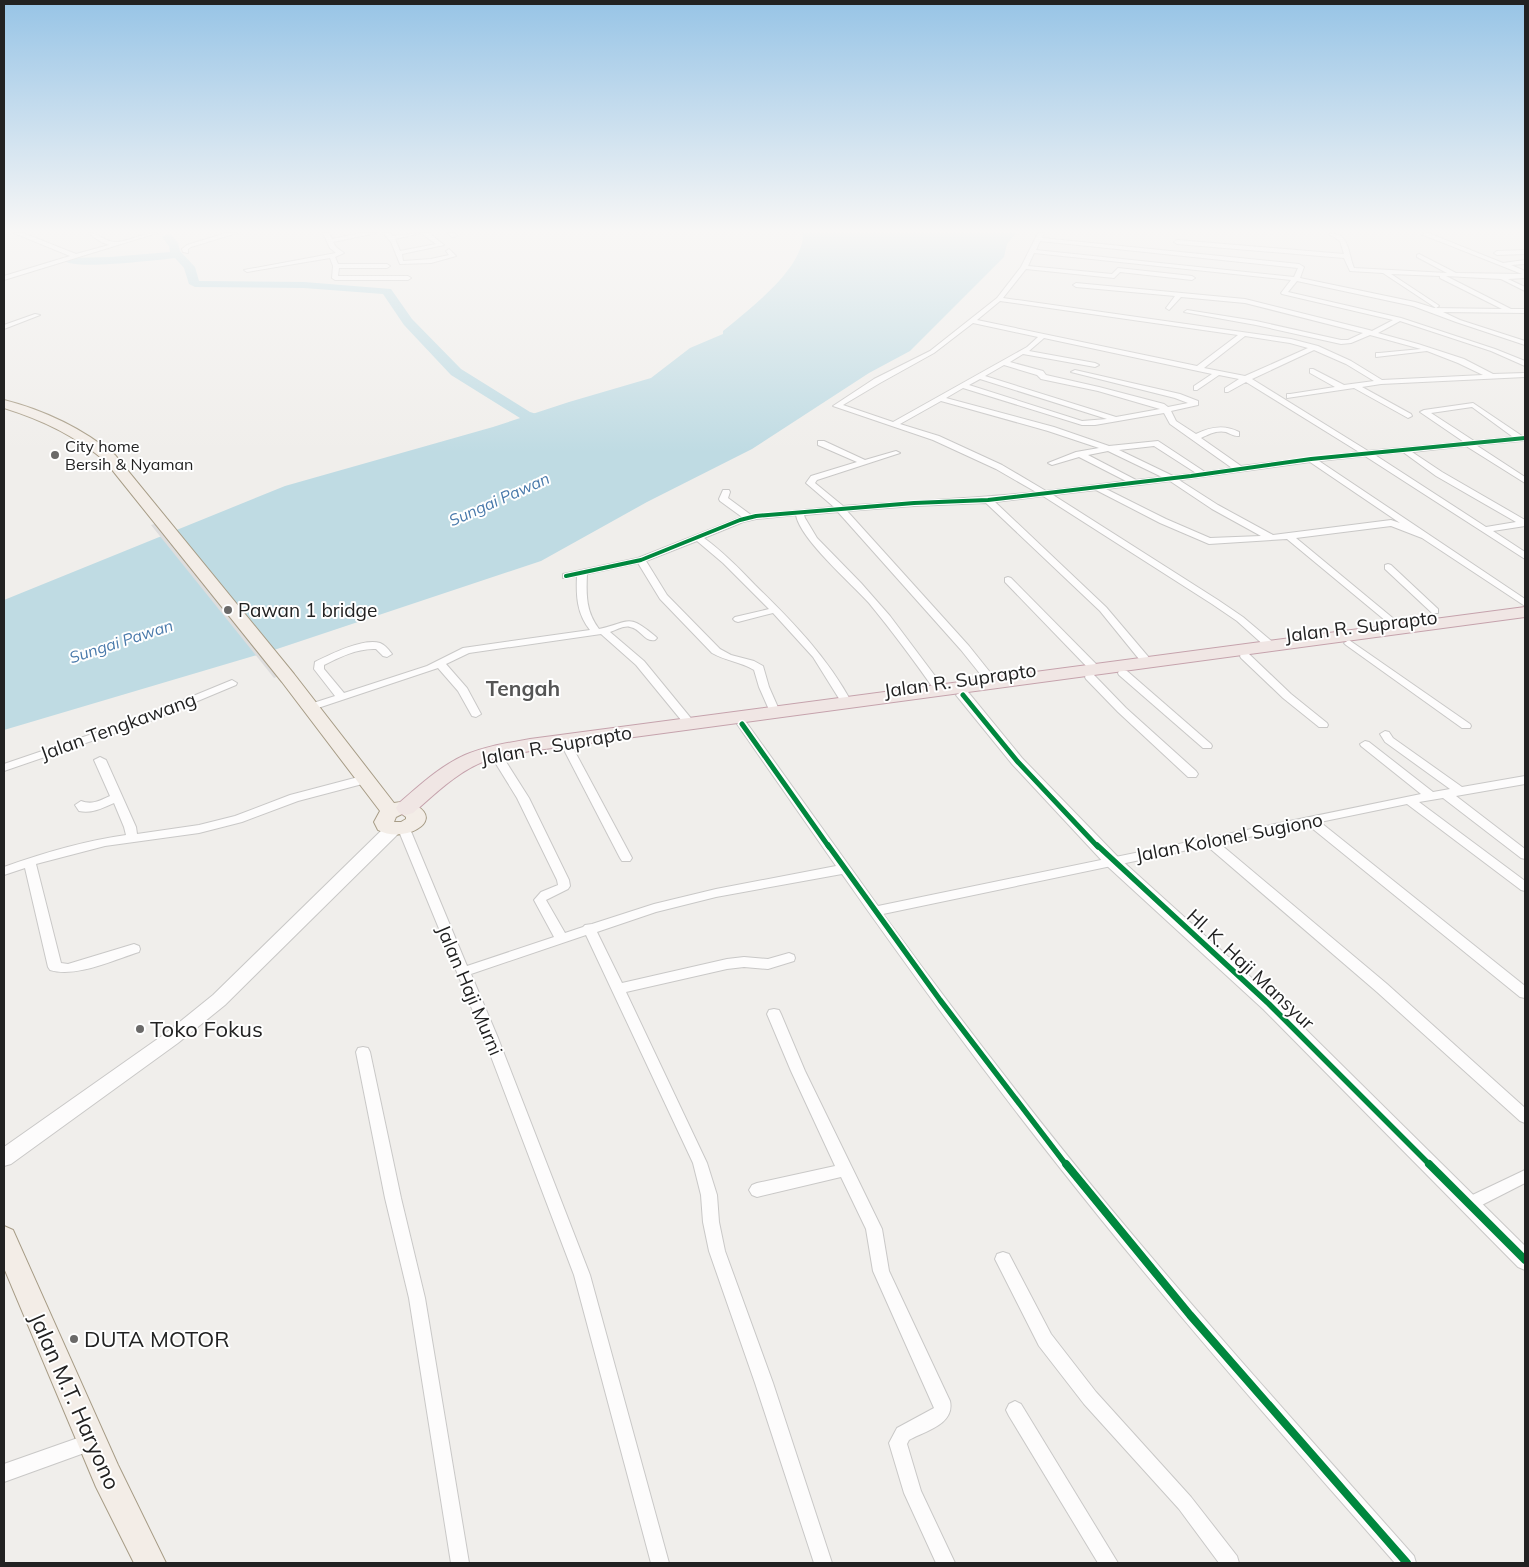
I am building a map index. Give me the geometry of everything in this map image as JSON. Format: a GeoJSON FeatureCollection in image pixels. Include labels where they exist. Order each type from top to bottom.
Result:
{"type":"FeatureCollection","features":[{"type":"Feature","properties":{"kind":"highway","name":"Jalan R. Suprapto"},"geometry":{"type":"LineString","coordinates":[[402,818],[459,766],[496,751],[775,712],[963,695],[1147,662],[1401,629],[1426,629],[1441,616],[1525,612]]}},
{"type":"Feature","properties":{"kind":"highway","name":"Jalan R. Suprapto"},"geometry":{"type":"LineString","coordinates":[[402,818],[459,777],[485,763],[499,759],[742,724],[940,690],[1084,674],[1123,673],[1349,643],[1426,629],[1525,620]]}},
{"type":"Feature","properties":{"kind":"main road"},"geometry":{"type":"LineString","coordinates":[[4,404],[53,424],[102,450],[288,678],[366,779],[402,818]]}},
{"type":"Feature","properties":{"kind":"main road","name":"Jalan M.T. Haryono"},"geometry":{"type":"LineString","coordinates":[[4,1238],[92,1442],[150,1563]]}},
{"type":"Feature","properties":{"kind":"street"},"geometry":{"type":"LineString","coordinates":[[990,306],[927,355],[877,381],[837,406],[896,423],[956,446],[1022,479],[1240,618],[1271,646]]}},
{"type":"Feature","properties":{"kind":"street"},"geometry":{"type":"LineString","coordinates":[[1049,306],[1274,338],[1316,348],[1342,358],[1381,382]]}},
{"type":"Feature","properties":{"kind":"street"},"geometry":{"type":"LineString","coordinates":[[1268,306],[1371,332],[1434,351],[1494,377]]}},
{"type":"Feature","properties":{"kind":"street"},"geometry":{"type":"LineString","coordinates":[[1342,306],[1399,319],[1493,350],[1525,364]]}},
{"type":"Feature","properties":{"kind":"street"},"geometry":{"type":"LineString","coordinates":[[1422,306],[1458,321],[1525,343]]}},
{"type":"Feature","properties":{"kind":"street"},"geometry":{"type":"LineString","coordinates":[[1437,306],[1443,310]]}},
{"type":"Feature","properties":{"kind":"street"},"geometry":{"type":"LineString","coordinates":[[1503,306],[1525,318]]}},
{"type":"Feature","properties":{"kind":"street"},"geometry":{"type":"LineString","coordinates":[[1434,310],[1525,311]]}},
{"type":"Feature","properties":{"kind":"street"},"geometry":{"type":"LineString","coordinates":[[1187,312],[1256,323],[1341,342],[1349,342],[1399,319]]}},
{"type":"Feature","properties":{"kind":"street"},"geometry":{"type":"LineString","coordinates":[[4,327],[38,316]]}},
{"type":"Feature","properties":{"kind":"street"},"geometry":{"type":"LineString","coordinates":[[972,321],[1247,379],[1284,397],[1292,407],[1525,556]]}},
{"type":"Feature","properties":{"kind":"street"},"geometry":{"type":"LineString","coordinates":[[1199,368],[1244,334]]}},
{"type":"Feature","properties":{"kind":"street"},"geometry":{"type":"LineString","coordinates":[[896,423],[1022,352],[1043,336]]}},
{"type":"Feature","properties":{"kind":"street"},"geometry":{"type":"LineString","coordinates":[[1228,390],[1247,379],[1316,348]]}},
{"type":"Feature","properties":{"kind":"street"},"geometry":{"type":"LineString","coordinates":[[1379,355],[1434,351]]}},
{"type":"Feature","properties":{"kind":"street"},"geometry":{"type":"LineString","coordinates":[[1022,352],[1096,364]]}},
{"type":"Feature","properties":{"kind":"street"},"geometry":{"type":"LineString","coordinates":[[1002,362],[1040,373],[1044,377],[1161,406],[1166,410],[1173,422],[1241,470]]}},
{"type":"Feature","properties":{"kind":"street"},"geometry":{"type":"LineString","coordinates":[[1313,371],[1343,388]]}},
{"type":"Feature","properties":{"kind":"street"},"geometry":{"type":"LineString","coordinates":[[962,385],[1082,423],[1095,423],[1190,406],[1195,403],[1177,396],[1075,372]]}},
{"type":"Feature","properties":{"kind":"street"},"geometry":{"type":"LineString","coordinates":[[1196,388],[1219,372]]}},
{"type":"Feature","properties":{"kind":"street"},"geometry":{"type":"LineString","coordinates":[[1284,397],[1381,382],[1525,375]]}},
{"type":"Feature","properties":{"kind":"street"},"geometry":{"type":"LineString","coordinates":[[978,376],[1116,419]]}},
{"type":"Feature","properties":{"kind":"street"},"geometry":{"type":"LineString","coordinates":[[982,392],[996,382]]}},
{"type":"Feature","properties":{"kind":"street"},"geometry":{"type":"LineString","coordinates":[[1356,386],[1408,416]]}},
{"type":"Feature","properties":{"kind":"street"},"geometry":{"type":"LineString","coordinates":[[1292,407],[1307,399],[1310,393]]}},
{"type":"Feature","properties":{"kind":"street"},"geometry":{"type":"LineString","coordinates":[[939,398],[1051,429],[1123,454],[1170,478],[1210,504],[1272,538]]}},
{"type":"Feature","properties":{"kind":"street"},"geometry":{"type":"LineString","coordinates":[[1523,439],[1473,405],[1424,412],[1525,481]]}},
{"type":"Feature","properties":{"kind":"street"},"geometry":{"type":"LineString","coordinates":[[1195,438],[1206,432],[1224,428],[1236,434]]}},
{"type":"Feature","properties":{"kind":"street"},"geometry":{"type":"LineString","coordinates":[[566,576],[641,560],[748,518],[914,503],[988,500],[1241,470],[1364,453],[1523,439]]}},
{"type":"Feature","properties":{"kind":"street"},"geometry":{"type":"LineString","coordinates":[[1052,464],[1079,454],[1108,448],[1157,443],[1204,474]]}},
{"type":"Feature","properties":{"kind":"street"},"geometry":{"type":"LineString","coordinates":[[821,444],[866,463]]}},
{"type":"Feature","properties":{"kind":"street"},"geometry":{"type":"LineString","coordinates":[[1403,449],[1439,474],[1525,523]]}},
{"type":"Feature","properties":{"kind":"street"},"geometry":{"type":"LineString","coordinates":[[896,453],[814,478],[810,481],[841,510],[965,648],[993,683]]}},
{"type":"Feature","properties":{"kind":"street"},"geometry":{"type":"LineString","coordinates":[[1079,454],[1133,482]]}},
{"type":"Feature","properties":{"kind":"street"},"geometry":{"type":"LineString","coordinates":[[1312,459],[1525,603]]}},
{"type":"Feature","properties":{"kind":"street"},"geometry":{"type":"LineString","coordinates":[[1097,486],[1163,521],[1209,541],[1272,538],[1392,523],[1400,525],[1416,535],[1426,535]]}},
{"type":"Feature","properties":{"kind":"street"},"geometry":{"type":"LineString","coordinates":[[726,492],[723,499],[748,518]]}},
{"type":"Feature","properties":{"kind":"street"},"geometry":{"type":"LineString","coordinates":[[988,500],[1103,609],[1147,662]]}},
{"type":"Feature","properties":{"kind":"street"},"geometry":{"type":"LineString","coordinates":[[800,513],[800,521],[813,539],[886,615],[940,690]]}},
{"type":"Feature","properties":{"kind":"street"},"geometry":{"type":"LineString","coordinates":[[1484,530],[1525,523]]}},
{"type":"Feature","properties":{"kind":"street"},"geometry":{"type":"LineString","coordinates":[[1288,536],[1401,629]]}},
{"type":"Feature","properties":{"kind":"street"},"geometry":{"type":"LineString","coordinates":[[698,537],[721,556],[817,654],[836,707]]}},
{"type":"Feature","properties":{"kind":"street"},"geometry":{"type":"LineString","coordinates":[[641,560],[663,597],[716,651],[759,668],[764,687],[775,712]]}},
{"type":"Feature","properties":{"kind":"street"},"geometry":{"type":"LineString","coordinates":[[1388,567],[1441,616]]}},
{"type":"Feature","properties":{"kind":"street"},"geometry":{"type":"LineString","coordinates":[[582,574],[583,611],[587,620],[640,663],[690,724]]}},
{"type":"Feature","properties":{"kind":"street"},"geometry":{"type":"LineString","coordinates":[[1008,580],[1084,674],[1192,774]]}},
{"type":"Feature","properties":{"kind":"street"},"geometry":{"type":"LineString","coordinates":[[738,619],[775,610]]}},
{"type":"Feature","properties":{"kind":"street"},"geometry":{"type":"LineString","coordinates":[[311,707],[440,664],[467,650],[537,639],[600,632],[631,623],[652,638]]}},
{"type":"Feature","properties":{"kind":"street"},"geometry":{"type":"LineString","coordinates":[[1349,643],[1466,726]]}},
{"type":"Feature","properties":{"kind":"street"},"geometry":{"type":"LineString","coordinates":[[342,697],[319,669],[319,664],[350,651],[372,645],[379,646],[387,654]]}},
{"type":"Feature","properties":{"kind":"street"},"geometry":{"type":"LineString","coordinates":[[1245,656],[1287,696],[1323,725]]}},
{"type":"Feature","properties":{"kind":"street"},"geometry":{"type":"LineString","coordinates":[[440,664],[463,690],[476,714]]}},
{"type":"Feature","properties":{"kind":"street"},"geometry":{"type":"LineString","coordinates":[[1123,673],[1207,746]]}},
{"type":"Feature","properties":{"kind":"street","name":"Jalan Tengkawang"},"geometry":{"type":"LineString","coordinates":[[4,768],[146,719],[232,683]]}},
{"type":"Feature","properties":{"kind":"street","name":"Hl. K. Haji Mansyur"},"geometry":{"type":"LineString","coordinates":[[963,695],[1017,761],[1112,861],[1269,1004],[1525,1260]]}},
{"type":"Feature","properties":{"kind":"street"},"geometry":{"type":"LineString","coordinates":[[742,724],[874,911],[972,1045],[1064,1163],[1202,1328],[1407,1563]]}},
{"type":"Feature","properties":{"kind":"street"},"geometry":{"type":"LineString","coordinates":[[1384,734],[1389,740],[1460,791]]}},
{"type":"Feature","properties":{"kind":"street"},"geometry":{"type":"LineString","coordinates":[[1366,744],[1430,796]]}},
{"type":"Feature","properties":{"kind":"street"},"geometry":{"type":"LineString","coordinates":[[568,748],[626,858]]}},
{"type":"Feature","properties":{"kind":"street"},"geometry":{"type":"LineString","coordinates":[[499,759],[523,798],[563,880],[564,886],[561,889],[543,896],[540,900],[561,938]]}},
{"type":"Feature","properties":{"kind":"street"},"geometry":{"type":"LineString","coordinates":[[100,760],[130,827],[132,838]]}},
{"type":"Feature","properties":{"kind":"street"},"geometry":{"type":"LineString","coordinates":[[4,871],[83,847],[206,828],[238,819],[289,799],[366,779]]}},
{"type":"Feature","properties":{"kind":"street","name":"Jalan Kolonel Sugiono"},"geometry":{"type":"LineString","coordinates":[[874,911],[1409,800],[1523,782]]}},
{"type":"Feature","properties":{"kind":"street"},"geometry":{"type":"LineString","coordinates":[[1446,794],[1525,855]]}},
{"type":"Feature","properties":{"kind":"street"},"geometry":{"type":"LineString","coordinates":[[81,805],[83,808],[91,808],[116,798]]}},
{"type":"Feature","properties":{"kind":"street"},"geometry":{"type":"LineString","coordinates":[[1409,800],[1525,887]]}},
{"type":"Feature","properties":{"kind":"street"},"geometry":{"type":"LineString","coordinates":[[4,1158],[172,1038],[219,1000],[402,818]]}},
{"type":"Feature","properties":{"kind":"street","name":"Jalan Haji Murni"},"geometry":{"type":"LineString","coordinates":[[402,818],[535,1151],[582,1275],[660,1563]]}},
{"type":"Feature","properties":{"kind":"street"},"geometry":{"type":"LineString","coordinates":[[1311,821],[1525,993]]}},
{"type":"Feature","properties":{"kind":"street"},"geometry":{"type":"LineString","coordinates":[[1209,841],[1382,988],[1525,1117]]}},
{"type":"Feature","properties":{"kind":"street"},"geometry":{"type":"LineString","coordinates":[[29,862],[54,967],[68,968],[134,949]]}},
{"type":"Feature","properties":{"kind":"street"},"geometry":{"type":"LineString","coordinates":[[463,972],[589,928],[687,899],[844,869]]}},
{"type":"Feature","properties":{"kind":"street"},"geometry":{"type":"LineString","coordinates":[[589,928],[700,1163],[709,1195],[711,1222],[717,1251],[764,1383],[823,1563]]}},
{"type":"Feature","properties":{"kind":"street"},"geometry":{"type":"LineString","coordinates":[[618,989],[727,964],[744,962],[768,964],[789,958]]}},
{"type":"Feature","properties":{"kind":"street"},"geometry":{"type":"LineString","coordinates":[[774,1014],[798,1072],[874,1229],[877,1237],[878,1259],[884,1278],[941,1401],[942,1409],[940,1414],[903,1434],[898,1443],[913,1493],[946,1563]]}},
{"type":"Feature","properties":{"kind":"street"},"geometry":{"type":"LineString","coordinates":[[363,1052],[393,1198],[417,1298],[460,1563]]}},
{"type":"Feature","properties":{"kind":"street"},"geometry":{"type":"LineString","coordinates":[[757,1190],[845,1170]]}},
{"type":"Feature","properties":{"kind":"street"},"geometry":{"type":"LineString","coordinates":[[1469,1204],[1525,1176]]}},
{"type":"Feature","properties":{"kind":"street"},"geometry":{"type":"LineString","coordinates":[[1003,1259],[1045,1340],[1090,1398],[1185,1503],[1230,1563]]}},
{"type":"Feature","properties":{"kind":"street"},"geometry":{"type":"LineString","coordinates":[[1015,1410],[1109,1563]]}},
{"type":"Feature","properties":{"kind":"street"},"geometry":{"type":"LineString","coordinates":[[4,1473],[92,1442]]}},
{"type":"Feature","properties":{"kind":"water","name":"Sungai Pawan"},"geometry":{"type":"Polygon","coordinates":[[[753,306],[955,306],[910,351],[869,373],[752,449],[647,502],[541,561],[274,650],[4,730],[4,600],[285,486],[493,427],[651,378],[690,348],[723,334],[723,331],[753,306]]]}},
{"type":"Feature","properties":{"kind":"pier"},"geometry":{"type":"Polygon","coordinates":[[[164,521],[289,672],[274,678],[151,525],[164,521]]]}},
{"type":"Feature","properties":{"kind":"waterway"},"geometry":{"type":"LineString","coordinates":[[397,306],[408,322],[456,372],[525,415],[548,422]]}},
{"type":"Feature","properties":{"kind":"cycle path"},"geometry":{"type":"LineString","coordinates":[[566,576],[641,560],[740,520],[756,516],[914,503],[988,500],[1191,476],[1311,459],[1525,438]]}},
{"type":"Feature","properties":{"kind":"cycle path"},"geometry":{"type":"LineString","coordinates":[[963,695],[1017,761],[1112,861],[1269,1004],[1525,1260]]}},
{"type":"Feature","properties":{"kind":"cycle path"},"geometry":{"type":"LineString","coordinates":[[742,724],[900,946],[1022,1109],[1190,1315],[1407,1563]]}},
{"type":"Feature","properties":{"kind":"place","name":"City home Bersih & Nyaman"},"geometry":{"type":"Point","coordinates":[55,455]}},
{"type":"Feature","properties":{"kind":"place","name":"Pawan 1 bridge"},"geometry":{"type":"Point","coordinates":[228,610]}},
{"type":"Feature","properties":{"kind":"place","name":"Toko Fokus"},"geometry":{"type":"Point","coordinates":[140,1029]}},
{"type":"Feature","properties":{"kind":"place","name":"DUTA MOTOR"},"geometry":{"type":"Point","coordinates":[74,1339]}},
{"type":"Feature","properties":{"kind":"district","name":"Tengah"},"geometry":{"type":"Point","coordinates":[523,688]}}]}
